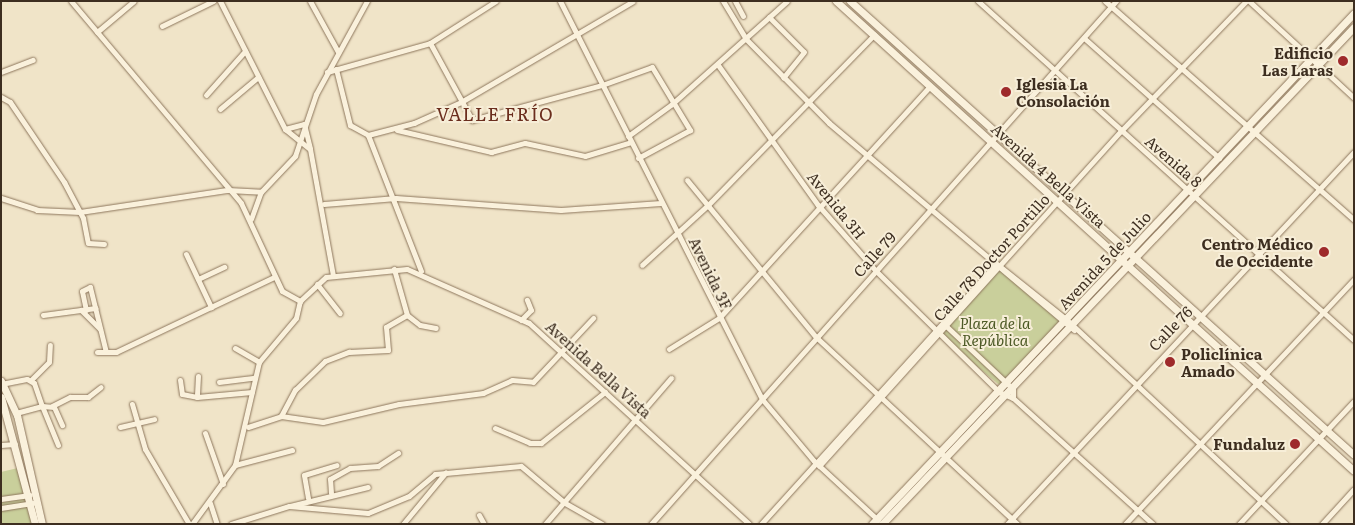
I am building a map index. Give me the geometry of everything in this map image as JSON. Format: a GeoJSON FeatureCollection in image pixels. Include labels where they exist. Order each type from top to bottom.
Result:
{"type":"FeatureCollection","features":[{"type":"Feature","properties":{"kind":"street"},"geometry":{"type":"LineString","coordinates":[[71,1],[251,219],[274,277],[288,297],[300,301],[296,318],[259,362],[254,378],[248,427],[235,465],[210,503],[191,524],[145,450],[132,404]]}},
{"type":"Feature","properties":{"kind":"street"},"geometry":{"type":"LineString","coordinates":[[162,26],[213,1]]}},
{"type":"Feature","properties":{"kind":"street"},"geometry":{"type":"LineString","coordinates":[[220,1],[285,129],[310,149]]}},
{"type":"Feature","properties":{"kind":"street"},"geometry":{"type":"LineString","coordinates":[[310,1],[338,52]]}},
{"type":"Feature","properties":{"kind":"street"},"geometry":{"type":"LineString","coordinates":[[251,219],[261,192],[292,162],[304,124],[327,72],[367,1]]}},
{"type":"Feature","properties":{"kind":"street"},"geometry":{"type":"LineString","coordinates":[[327,72],[430,43],[496,1]]}},
{"type":"Feature","properties":{"kind":"street","name":"Avenida 3F"},"geometry":{"type":"LineString","coordinates":[[560,1],[719,318],[762,399],[814,461],[879,523]]}},
{"type":"Feature","properties":{"kind":"street"},"geometry":{"type":"LineString","coordinates":[[723,1],[746,39],[809,104],[1134,384],[1286,524]]}},
{"type":"Feature","properties":{"kind":"street"},"geometry":{"type":"LineString","coordinates":[[735,1],[743,16]]}},
{"type":"Feature","properties":{"kind":"street"},"geometry":{"type":"LineString","coordinates":[[628,136],[672,104],[718,65],[787,1]]}},
{"type":"Feature","properties":{"kind":"street","name":"Avenida 4 Bella Vista"},"geometry":{"type":"LineString","coordinates":[[836,1],[1129,266],[1263,374],[1354,455]]}},
{"type":"Feature","properties":{"kind":"street","name":"Avenida 4 Bella Vista"},"geometry":{"type":"LineString","coordinates":[[850,1],[1135,259],[1255,382],[1354,471]]}},
{"type":"Feature","properties":{"kind":"street","name":"Avenida 8"},"geometry":{"type":"LineString","coordinates":[[978,1],[1354,340]]}},
{"type":"Feature","properties":{"kind":"street"},"geometry":{"type":"LineString","coordinates":[[1105,1],[1250,126],[1354,220]]}},
{"type":"Feature","properties":{"kind":"street","name":"Calle 79"},"geometry":{"type":"LineString","coordinates":[[651,524],[1116,1]]}},
{"type":"Feature","properties":{"kind":"street"},"geometry":{"type":"LineString","coordinates":[[1247,1],[1354,98]]}},
{"type":"Feature","properties":{"kind":"street","name":"Calle 78 Doctor Portillo"},"geometry":{"type":"LineString","coordinates":[[760,524],[814,461],[937,332],[1180,67],[1247,1]]}},
{"type":"Feature","properties":{"kind":"street"},"geometry":{"type":"LineString","coordinates":[[97,32],[132,2]]}},
{"type":"Feature","properties":{"kind":"street"},"geometry":{"type":"LineString","coordinates":[[368,135],[394,129],[461,102],[629,2]]}},
{"type":"Feature","properties":{"kind":"street","name":"Avenida 5 de Julio"},"geometry":{"type":"LineString","coordinates":[[1068,326],[1122,259],[1250,126],[1354,13]]}},
{"type":"Feature","properties":{"kind":"street"},"geometry":{"type":"LineString","coordinates":[[770,17],[804,52],[783,78]]}},
{"type":"Feature","properties":{"kind":"street","name":"Avenida 5 de Julio"},"geometry":{"type":"LineString","coordinates":[[879,523],[1068,326],[1129,266],[1354,27]]}},
{"type":"Feature","properties":{"kind":"street"},"geometry":{"type":"LineString","coordinates":[[642,265],[708,205],[809,104],[874,35]]}},
{"type":"Feature","properties":{"kind":"street"},"geometry":{"type":"LineString","coordinates":[[1084,38],[1219,158]]}},
{"type":"Feature","properties":{"kind":"street"},"geometry":{"type":"LineString","coordinates":[[430,43],[472,120],[602,85],[652,67],[689,131],[638,158]]}},
{"type":"Feature","properties":{"kind":"street"},"geometry":{"type":"LineString","coordinates":[[206,95],[246,51]]}},
{"type":"Feature","properties":{"kind":"street"},"geometry":{"type":"LineString","coordinates":[[1,72],[33,60]]}},
{"type":"Feature","properties":{"kind":"street","name":"Avenida 3H"},"geometry":{"type":"LineString","coordinates":[[718,65],[818,205],[876,271],[933,323]]}},
{"type":"Feature","properties":{"kind":"street"},"geometry":{"type":"LineString","coordinates":[[336,69],[350,125],[368,135],[396,198],[421,271]]}},
{"type":"Feature","properties":{"kind":"street"},"geometry":{"type":"LineString","coordinates":[[220,109],[258,77]]}},
{"type":"Feature","properties":{"kind":"street"},"geometry":{"type":"LineString","coordinates":[[669,350],[719,318],[818,205],[930,86]]}},
{"type":"Feature","properties":{"kind":"street"},"geometry":{"type":"LineString","coordinates":[[1,97],[10,102],[80,212],[88,243],[104,244]]}},
{"type":"Feature","properties":{"kind":"street"},"geometry":{"type":"LineString","coordinates":[[285,129],[304,124]]}},
{"type":"Feature","properties":{"kind":"street"},"geometry":{"type":"LineString","coordinates":[[304,124],[324,204],[333,276]]}},
{"type":"Feature","properties":{"kind":"street"},"geometry":{"type":"LineString","coordinates":[[394,129],[491,152],[525,143],[585,156],[631,142]]}},
{"type":"Feature","properties":{"kind":"street","name":"Calle 76"},"geometry":{"type":"LineString","coordinates":[[1007,524],[1134,384],[1354,152]]}},
{"type":"Feature","properties":{"kind":"street"},"geometry":{"type":"LineString","coordinates":[[687,180],[816,337],[1017,524]]}},
{"type":"Feature","properties":{"kind":"street"},"geometry":{"type":"LineString","coordinates":[[1,198],[37,210],[80,212],[228,190],[261,192]]}},
{"type":"Feature","properties":{"kind":"street"},"geometry":{"type":"LineString","coordinates":[[324,204],[396,198],[561,210],[661,202]]}},
{"type":"Feature","properties":{"kind":"street"},"geometry":{"type":"LineString","coordinates":[[186,254],[210,307]]}},
{"type":"Feature","properties":{"kind":"street"},"geometry":{"type":"LineString","coordinates":[[198,279],[224,267]]}},
{"type":"Feature","properties":{"kind":"street"},"geometry":{"type":"LineString","coordinates":[[394,269],[407,316],[420,325],[436,328]]}},
{"type":"Feature","properties":{"kind":"street","name":"Avenida Bella Vista"},"geometry":{"type":"LineString","coordinates":[[300,301],[317,284],[333,276],[394,269],[421,271],[469,299],[521,320],[565,352],[749,524]]}},
{"type":"Feature","properties":{"kind":"street"},"geometry":{"type":"LineString","coordinates":[[97,352],[106,352],[139,344],[210,307],[274,277]]}},
{"type":"Feature","properties":{"kind":"street"},"geometry":{"type":"LineString","coordinates":[[1126,524],[1197,444],[1354,279]]}},
{"type":"Feature","properties":{"kind":"street"},"geometry":{"type":"LineString","coordinates":[[317,284],[340,313]]}},
{"type":"Feature","properties":{"kind":"street"},"geometry":{"type":"LineString","coordinates":[[101,330],[84,310],[82,291],[88,286],[93,290],[106,352]]}},
{"type":"Feature","properties":{"kind":"street"},"geometry":{"type":"LineString","coordinates":[[521,320],[531,310],[527,300]]}},
{"type":"Feature","properties":{"kind":"street"},"geometry":{"type":"LineString","coordinates":[[43,315],[96,308]]}},
{"type":"Feature","properties":{"kind":"street"},"geometry":{"type":"LineString","coordinates":[[281,416],[295,390],[325,361],[350,352],[388,350],[386,327],[407,316]]}},
{"type":"Feature","properties":{"kind":"street"},"geometry":{"type":"LineString","coordinates":[[248,427],[281,416],[323,422],[399,404],[483,393],[512,380],[533,382],[565,352],[593,318]]}},
{"type":"Feature","properties":{"kind":"street"},"geometry":{"type":"LineString","coordinates":[[1013,398],[1010,387],[944,324],[933,323],[937,332],[1002,395],[1013,398],[1153,524]]}},
{"type":"Feature","properties":{"kind":"street"},"geometry":{"type":"LineString","coordinates":[[31,494],[16,413],[2,383],[31,380],[49,362],[50,346]]}},
{"type":"Feature","properties":{"kind":"street"},"geometry":{"type":"LineString","coordinates":[[235,348],[259,362]]}},
{"type":"Feature","properties":{"kind":"street"},"geometry":{"type":"LineString","coordinates":[[197,397],[198,376]]}},
{"type":"Feature","properties":{"kind":"street"},"geometry":{"type":"LineString","coordinates":[[219,382],[254,378]]}},
{"type":"Feature","properties":{"kind":"street"},"geometry":{"type":"LineString","coordinates":[[545,524],[671,378]]}},
{"type":"Feature","properties":{"kind":"street"},"geometry":{"type":"LineString","coordinates":[[31,380],[58,446]]}},
{"type":"Feature","properties":{"kind":"street"},"geometry":{"type":"LineString","coordinates":[[180,380],[182,394],[197,397],[252,392]]}},
{"type":"Feature","properties":{"kind":"street"},"geometry":{"type":"LineString","coordinates":[[16,413],[42,406],[52,406],[70,397],[88,397],[101,387]]}},
{"type":"Feature","properties":{"kind":"street"},"geometry":{"type":"LineString","coordinates":[[495,428],[530,443],[541,443],[606,392]]}},
{"type":"Feature","properties":{"kind":"street","name":"Calle 78 Doctor Portillo"},"geometry":{"type":"LineString","coordinates":[[819,466],[877,395]]}},
{"type":"Feature","properties":{"kind":"street"},"geometry":{"type":"LineString","coordinates":[[1,397],[42,524]]}},
{"type":"Feature","properties":{"kind":"street"},"geometry":{"type":"LineString","coordinates":[[1239,524],[1354,401]]}},
{"type":"Feature","properties":{"kind":"street"},"geometry":{"type":"LineString","coordinates":[[52,406],[62,425]]}},
{"type":"Feature","properties":{"kind":"street"},"geometry":{"type":"LineString","coordinates":[[120,427],[154,419]]}},
{"type":"Feature","properties":{"kind":"street"},"geometry":{"type":"LineString","coordinates":[[204,433],[223,485]]}},
{"type":"Feature","properties":{"kind":"street"},"geometry":{"type":"LineString","coordinates":[[1,445],[16,444]]}},
{"type":"Feature","properties":{"kind":"street"},"geometry":{"type":"LineString","coordinates":[[235,465],[292,450]]}},
{"type":"Feature","properties":{"kind":"street"},"geometry":{"type":"LineString","coordinates":[[331,493],[329,480],[350,468],[378,466],[398,453]]}},
{"type":"Feature","properties":{"kind":"street"},"geometry":{"type":"LineString","coordinates":[[308,498],[304,475],[337,465]]}},
{"type":"Feature","properties":{"kind":"street"},"geometry":{"type":"LineString","coordinates":[[289,506],[368,513],[409,496],[428,479],[446,472],[526,467],[565,503],[602,524]]}},
{"type":"Feature","properties":{"kind":"street"},"geometry":{"type":"LineString","coordinates":[[403,524],[446,472]]}},
{"type":"Feature","properties":{"kind":"street"},"geometry":{"type":"LineString","coordinates":[[231,524],[289,506],[308,498],[368,487]]}},
{"type":"Feature","properties":{"kind":"street"},"geometry":{"type":"LineString","coordinates":[[1322,524],[1354,489]]}},
{"type":"Feature","properties":{"kind":"street"},"geometry":{"type":"LineString","coordinates":[[1,499],[31,494]]}},
{"type":"Feature","properties":{"kind":"street"},"geometry":{"type":"LineString","coordinates":[[1,508],[34,503]]}},
{"type":"Feature","properties":{"kind":"street"},"geometry":{"type":"LineString","coordinates":[[34,503],[35,524]]}},
{"type":"Feature","properties":{"kind":"street"},"geometry":{"type":"LineString","coordinates":[[210,503],[217,524]]}},
{"type":"Feature","properties":{"kind":"street"},"geometry":{"type":"LineString","coordinates":[[479,515],[484,524]]}},
{"type":"Feature","properties":{"kind":"green space","name":"Plaza de la República"},"geometry":{"type":"Polygon","coordinates":[[[999,266],[1063,319],[1004,389],[941,336],[999,266]]]}},
{"type":"Feature","properties":{"kind":"green space"},"geometry":{"type":"Polygon","coordinates":[[[22,467],[35,524],[1,524],[1,472],[22,467]]]}},
{"type":"Feature","properties":{"kind":"place","name":"Edificio Las Laras"},"geometry":{"type":"Point","coordinates":[1343,61]}},
{"type":"Feature","properties":{"kind":"place","name":"Iglesia La Consolación"},"geometry":{"type":"Point","coordinates":[1006,92]}},
{"type":"Feature","properties":{"kind":"place","name":"Centro Médico de Occidente"},"geometry":{"type":"Point","coordinates":[1324,252]}},
{"type":"Feature","properties":{"kind":"place","name":"Policlínica Amado"},"geometry":{"type":"Point","coordinates":[1170,362]}},
{"type":"Feature","properties":{"kind":"place","name":"Fundaluz"},"geometry":{"type":"Point","coordinates":[1295,444]}},
{"type":"Feature","properties":{"kind":"district","name":"VALLE FRÍO"},"geometry":{"type":"Point","coordinates":[495,114]}}]}
